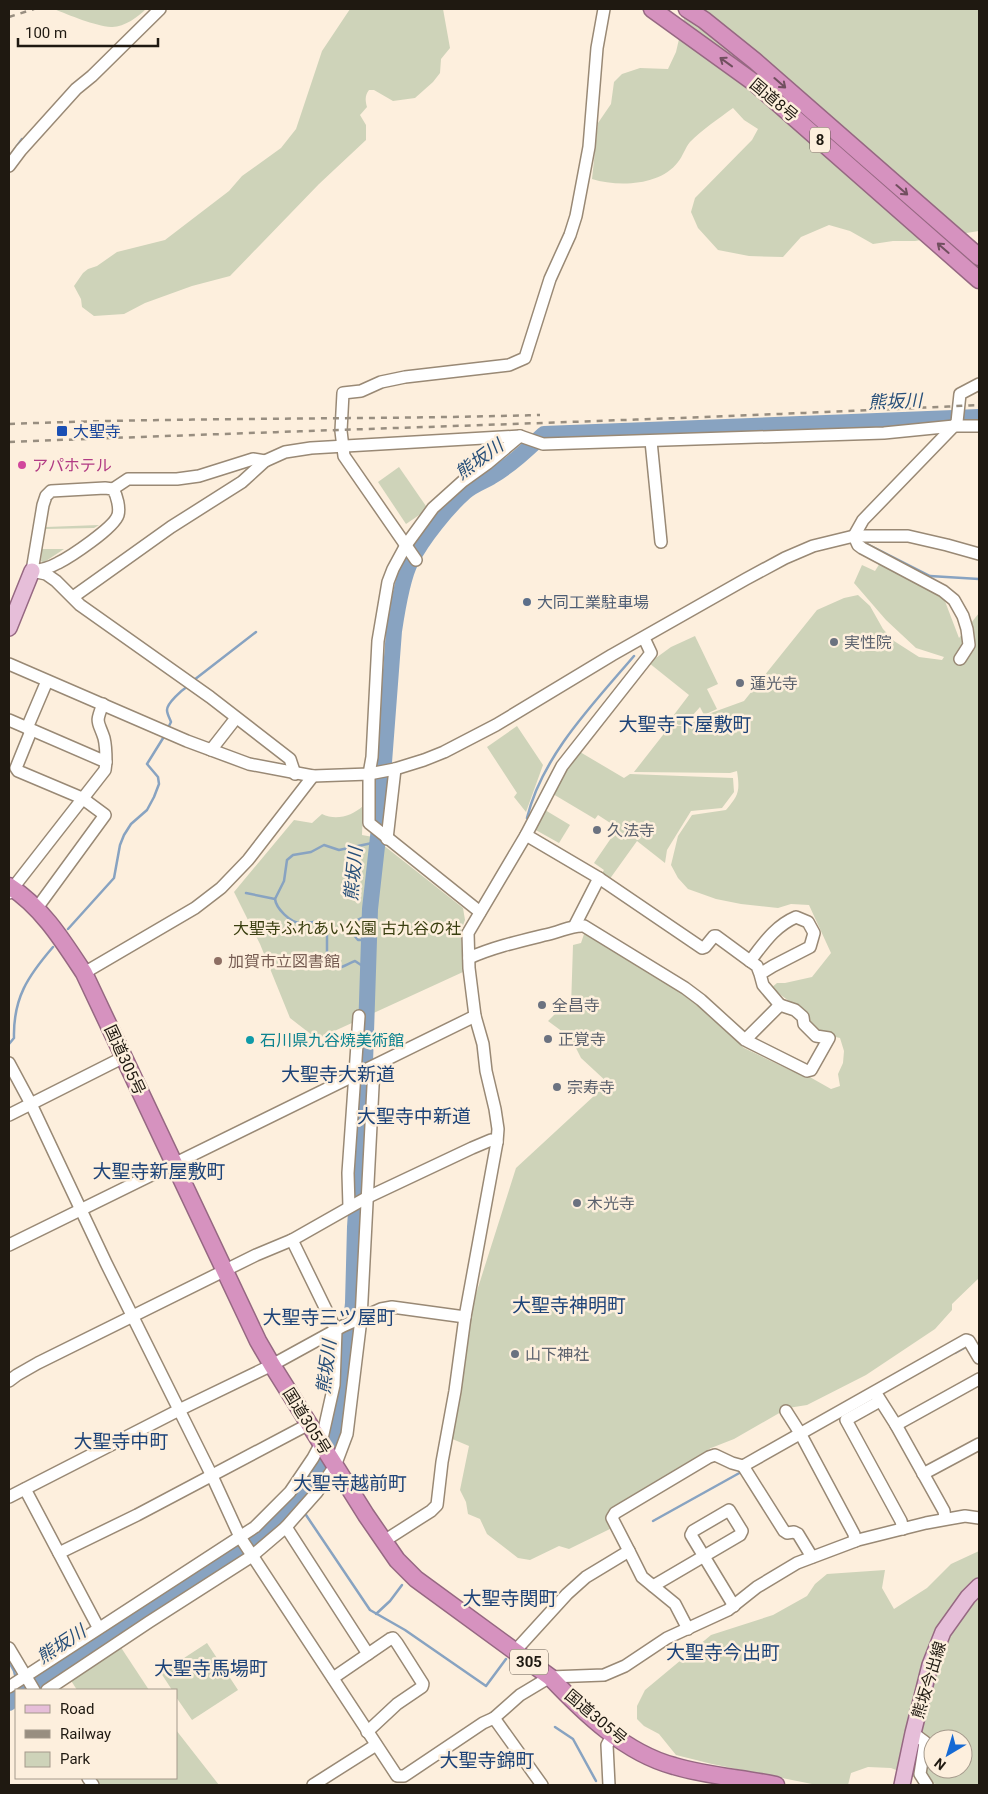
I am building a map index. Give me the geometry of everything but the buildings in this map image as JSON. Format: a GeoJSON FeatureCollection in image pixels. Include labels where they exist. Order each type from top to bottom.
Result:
{"type":"FeatureCollection","features":[{"type":"Feature","properties":{"kind":"highway","name":"国道8号"},"geometry":{"type":"LineString","coordinates":[[652,9],[756,84],[979,280]]}},
{"type":"Feature","properties":{"kind":"highway","name":"国道8号"},"geometry":{"type":"LineString","coordinates":[[687,9],[756,61],[976,250]]}},
{"type":"Feature","properties":{"kind":"highway","name":"国道305号"},"geometry":{"type":"LineString","coordinates":[[10,890],[37,908],[58,933],[84,973],[272,1365],[322,1446],[397,1560],[416,1579],[550,1677],[565,1693],[613,1734],[646,1755],[674,1766],[776,1785]]}},
{"type":"Feature","properties":{"kind":"main road"},"geometry":{"type":"LineString","coordinates":[[9,628],[32,571]]}},
{"type":"Feature","properties":{"kind":"main road","name":"熊坂今出線"},"geometry":{"type":"LineString","coordinates":[[902,1785],[930,1665],[943,1632],[968,1597],[979,1586]]}},
{"type":"Feature","properties":{"kind":"street"},"geometry":{"type":"LineString","coordinates":[[9,166],[76,89],[92,76],[160,9]]}},
{"type":"Feature","properties":{"kind":"street"},"geometry":{"type":"LineString","coordinates":[[416,560],[344,456],[341,418],[343,393],[361,391],[381,382],[405,377],[509,365],[525,358],[550,279],[570,235],[576,216],[589,147],[597,48],[604,9]]}},
{"type":"Feature","properties":{"kind":"street"},"geometry":{"type":"LineString","coordinates":[[854,536],[863,520],[956,421],[960,394],[979,384]]}},
{"type":"Feature","properties":{"kind":"street"},"geometry":{"type":"LineString","coordinates":[[73,597],[171,527],[242,482],[265,461],[285,452],[311,448],[522,437],[543,444],[884,433],[956,421],[979,426]]}},
{"type":"Feature","properties":{"kind":"street"},"geometry":{"type":"LineString","coordinates":[[480,912],[369,823],[369,774],[372,758],[378,641],[388,582],[406,546],[433,508],[463,482],[522,437]]}},
{"type":"Feature","properties":{"kind":"street"},"geometry":{"type":"LineString","coordinates":[[651,441],[660,542]]}},
{"type":"Feature","properties":{"kind":"street"},"geometry":{"type":"LineString","coordinates":[[32,571],[43,505],[46,496],[51,491],[113,489],[128,479],[177,479],[199,476],[253,459],[265,461]]}},
{"type":"Feature","properties":{"kind":"street"},"geometry":{"type":"LineString","coordinates":[[32,571],[57,564],[110,527],[118,515],[116,495],[113,489]]}},
{"type":"Feature","properties":{"kind":"street"},"geometry":{"type":"LineString","coordinates":[[854,536],[858,545],[862,548],[943,591],[954,600],[963,616],[969,645],[960,658]]}},
{"type":"Feature","properties":{"kind":"street"},"geometry":{"type":"LineString","coordinates":[[9,664],[248,764],[312,776],[369,774],[424,760],[496,726],[612,656],[785,558],[813,546],[854,536],[908,536],[979,554]]}},
{"type":"Feature","properties":{"kind":"street"},"geometry":{"type":"LineString","coordinates":[[32,571],[46,574],[56,581],[80,605],[114,631],[210,697],[290,760],[295,774]]}},
{"type":"Feature","properties":{"kind":"street"},"geometry":{"type":"LineString","coordinates":[[384,1542],[437,1505],[465,1317],[497,1142],[498,1128],[495,1109],[486,1071],[483,1044],[475,1016],[469,968],[468,933],[526,835],[562,766],[651,653],[644,638]]}},
{"type":"Feature","properties":{"kind":"street"},"geometry":{"type":"LineString","coordinates":[[37,908],[105,815],[82,798],[18,772],[16,768],[47,681]]}},
{"type":"Feature","properties":{"kind":"street"},"geometry":{"type":"LineString","coordinates":[[10,890],[104,770],[106,762],[104,738],[98,726],[98,716],[103,704]]}},
{"type":"Feature","properties":{"kind":"street"},"geometry":{"type":"LineString","coordinates":[[211,750],[236,718]]}},
{"type":"Feature","properties":{"kind":"street"},"geometry":{"type":"LineString","coordinates":[[9,720],[106,762]]}},
{"type":"Feature","properties":{"kind":"street"},"geometry":{"type":"LineString","coordinates":[[386,837],[393,769]]}},
{"type":"Feature","properties":{"kind":"street"},"geometry":{"type":"LineString","coordinates":[[84,973],[195,908],[221,888],[248,860],[312,776]]}},
{"type":"Feature","properties":{"kind":"street"},"geometry":{"type":"LineString","coordinates":[[469,958],[490,949],[560,931],[575,925],[591,929],[685,988],[702,1000],[745,1040],[807,1071],[810,1070],[829,1038],[816,1036],[804,1024],[802,1017],[795,1010],[780,1005],[763,985],[757,966],[716,936],[705,948],[702,948],[599,878],[526,835]]}},
{"type":"Feature","properties":{"kind":"street"},"geometry":{"type":"LineString","coordinates":[[575,925],[599,878]]}},
{"type":"Feature","properties":{"kind":"street"},"geometry":{"type":"LineString","coordinates":[[750,961],[772,933],[783,923],[796,917],[804,919],[812,926],[814,933],[810,947],[760,974]]}},
{"type":"Feature","properties":{"kind":"street"},"geometry":{"type":"LineString","coordinates":[[745,1040],[780,1005]]}},
{"type":"Feature","properties":{"kind":"street"},"geometry":{"type":"LineString","coordinates":[[349,1207],[348,1173],[359,1016]]}},
{"type":"Feature","properties":{"kind":"street"},"geometry":{"type":"LineString","coordinates":[[9,1245],[475,1016]]}},
{"type":"Feature","properties":{"kind":"street"},"geometry":{"type":"LineString","coordinates":[[9,1115],[124,1058]]}},
{"type":"Feature","properties":{"kind":"street"},"geometry":{"type":"LineString","coordinates":[[9,1063],[31,1104],[132,1317],[212,1476],[241,1539],[397,1776],[400,1777],[416,1768],[483,1723],[494,1718],[520,1695],[550,1677],[594,1676],[609,1673],[631,1663],[667,1638],[734,1606],[781,1572],[812,1557],[855,1541],[945,1518],[978,1516]]}},
{"type":"Feature","properties":{"kind":"street"},"geometry":{"type":"LineString","coordinates":[[48,1689],[252,1555],[286,1527],[313,1498],[334,1464],[346,1434],[359,1320],[372,1067]]}},
{"type":"Feature","properties":{"kind":"street"},"geometry":{"type":"LineString","coordinates":[[9,1381],[38,1363],[256,1255],[292,1240],[364,1199],[472,1148],[491,1140],[497,1142]]}},
{"type":"Feature","properties":{"kind":"street"},"geometry":{"type":"LineString","coordinates":[[9,1687],[26,1678],[98,1627],[241,1539],[285,1499],[322,1446],[334,1385],[339,1328],[292,1240]]}},
{"type":"Feature","properties":{"kind":"street"},"geometry":{"type":"LineString","coordinates":[[9,1497],[272,1365],[339,1328],[381,1309],[392,1306],[465,1317]]}},
{"type":"Feature","properties":{"kind":"street"},"geometry":{"type":"LineString","coordinates":[[903,1529],[901,1521],[846,1420],[878,1396],[966,1340],[969,1341],[979,1358]]}},
{"type":"Feature","properties":{"kind":"street"},"geometry":{"type":"LineString","coordinates":[[896,1425],[979,1378]]}},
{"type":"Feature","properties":{"kind":"street"},"geometry":{"type":"LineString","coordinates":[[878,1396],[944,1511],[945,1518]]}},
{"type":"Feature","properties":{"kind":"street"},"geometry":{"type":"LineString","coordinates":[[743,1466],[800,1433],[878,1396]]}},
{"type":"Feature","properties":{"kind":"street"},"geometry":{"type":"LineString","coordinates":[[786,1411],[800,1433],[854,1534],[855,1541]]}},
{"type":"Feature","properties":{"kind":"street"},"geometry":{"type":"LineString","coordinates":[[59,1553],[212,1476],[309,1424]]}},
{"type":"Feature","properties":{"kind":"street"},"geometry":{"type":"LineString","coordinates":[[923,1474],[979,1444]]}},
{"type":"Feature","properties":{"kind":"street"},"geometry":{"type":"LineString","coordinates":[[688,1629],[675,1604],[642,1577],[612,1518],[615,1513],[709,1457],[715,1455],[743,1466],[784,1531],[798,1534],[812,1557]]}},
{"type":"Feature","properties":{"kind":"street"},"geometry":{"type":"LineString","coordinates":[[25,1489],[98,1627]]}},
{"type":"Feature","properties":{"kind":"street"},"geometry":{"type":"LineString","coordinates":[[653,1586],[704,1557],[742,1533],[729,1510],[692,1532],[691,1535],[704,1557],[734,1606]]}},
{"type":"Feature","properties":{"kind":"street"},"geometry":{"type":"LineString","coordinates":[[286,1527],[368,1654]]}},
{"type":"Feature","properties":{"kind":"street"},"geometry":{"type":"LineString","coordinates":[[515,1651],[566,1594],[586,1577],[629,1551]]}},
{"type":"Feature","properties":{"kind":"street"},"geometry":{"type":"LineString","coordinates":[[333,1678],[393,1638],[423,1684],[422,1687],[397,1704],[367,1732]]}},
{"type":"Feature","properties":{"kind":"street"},"geometry":{"type":"LineString","coordinates":[[9,1648],[33,1689]]}},
{"type":"Feature","properties":{"kind":"street"},"geometry":{"type":"LineString","coordinates":[[494,1718],[542,1785]]}},
{"type":"Feature","properties":{"kind":"street"},"geometry":{"type":"LineString","coordinates":[[913,1733],[925,1742],[920,1774],[926,1785]]}},
{"type":"Feature","properties":{"kind":"street"},"geometry":{"type":"LineString","coordinates":[[609,1785],[608,1745],[613,1734]]}},
{"type":"Feature","properties":{"kind":"street"},"geometry":{"type":"LineString","coordinates":[[313,1785],[376,1745]]}},
{"type":"Feature","properties":{"kind":"green space"},"geometry":{"type":"Polygon","coordinates":[[[54,9],[146,9],[125,24],[111,27],[74,17],[54,9]]]}},
{"type":"Feature","properties":{"kind":"green space"},"geometry":{"type":"Polygon","coordinates":[[[350,9],[443,9],[450,48],[441,59],[440,73],[433,82],[415,98],[393,101],[374,90],[369,90],[366,98],[367,107],[360,115],[366,125],[366,140],[319,184],[230,276],[192,286],[145,303],[124,314],[94,316],[82,307],[81,299],[74,286],[88,269],[97,266],[117,252],[165,240],[229,191],[242,176],[281,148],[296,129],[322,51],[350,9]]]}},
{"type":"Feature","properties":{"kind":"green space"},"geometry":{"type":"Polygon","coordinates":[[[686,9],[979,9],[979,231],[915,241],[893,241],[873,244],[850,231],[829,225],[801,237],[783,257],[749,256],[718,250],[698,228],[691,212],[695,198],[752,140],[758,129],[744,120],[733,108],[695,137],[688,144],[678,162],[661,176],[650,180],[626,183],[602,182],[592,179],[598,123],[611,104],[614,82],[622,74],[640,68],[668,69],[676,52],[686,9]]]}},
{"type":"Feature","properties":{"kind":"green space"},"geometry":{"type":"Polygon","coordinates":[[[399,467],[428,509],[406,524],[378,482],[399,467]]]}},
{"type":"Feature","properties":{"kind":"green space"},"geometry":{"type":"Polygon","coordinates":[[[99,525],[94,528],[45,529],[46,527],[99,525]]]}},
{"type":"Feature","properties":{"kind":"green space"},"geometry":{"type":"Polygon","coordinates":[[[42,549],[64,549],[43,563],[41,561],[42,549]]]}},
{"type":"Feature","properties":{"kind":"green space"},"geometry":{"type":"Polygon","coordinates":[[[880,563],[943,596],[959,638],[979,613],[979,1278],[952,1304],[952,1310],[935,1329],[866,1375],[807,1405],[788,1408],[734,1439],[711,1448],[612,1510],[612,1528],[569,1549],[559,1546],[530,1560],[518,1558],[487,1534],[480,1519],[468,1514],[466,1502],[460,1490],[469,1446],[450,1438],[469,1316],[516,1168],[608,1083],[581,1058],[571,1038],[548,1021],[555,1014],[571,1007],[573,945],[581,943],[584,934],[593,935],[630,961],[691,997],[744,1048],[792,1071],[808,1076],[831,1089],[840,1086],[838,1074],[843,1063],[844,1051],[840,1038],[818,1035],[796,1006],[771,988],[777,983],[812,977],[831,953],[809,905],[791,904],[778,908],[716,899],[688,889],[678,878],[671,865],[678,836],[692,815],[726,810],[734,800],[738,792],[737,771],[730,773],[634,772],[670,726],[686,726],[711,713],[744,701],[817,610],[844,598],[858,595],[870,606],[883,629],[894,641],[919,657],[942,660],[944,657],[916,648],[886,620],[854,583],[862,565],[875,571],[880,563]]]}},
{"type":"Feature","properties":{"kind":"green space"},"geometry":{"type":"Polygon","coordinates":[[[695,636],[718,684],[707,689],[717,709],[704,715],[700,707],[685,724],[679,725],[670,720],[689,695],[649,663],[671,647],[695,636]]]}},
{"type":"Feature","properties":{"kind":"green space"},"geometry":{"type":"Polygon","coordinates":[[[517,726],[543,765],[526,812],[514,797],[517,793],[487,747],[517,726]]]}},
{"type":"Feature","properties":{"kind":"green space"},"geometry":{"type":"Polygon","coordinates":[[[580,752],[624,778],[630,774],[733,778],[734,792],[722,808],[691,811],[667,850],[665,863],[637,841],[609,880],[601,875],[604,870],[594,863],[618,828],[598,815],[595,819],[553,794],[567,768],[580,752]]]}},
{"type":"Feature","properties":{"kind":"green space","name":"大聖寺ふれあい公園 古九谷の社"},"geometry":{"type":"Polygon","coordinates":[[[363,806],[362,835],[373,837],[463,908],[465,920],[461,931],[463,972],[317,1039],[290,1018],[260,944],[234,892],[294,820],[312,823],[322,814],[333,817],[344,816],[363,806]]]}},
{"type":"Feature","properties":{"kind":"green space"},"geometry":{"type":"Polygon","coordinates":[[[545,810],[570,825],[559,843],[534,829],[545,810]]]}},
{"type":"Feature","properties":{"kind":"green space"},"geometry":{"type":"Polygon","coordinates":[[[979,1551],[979,1785],[940,1785],[891,1768],[868,1767],[851,1773],[848,1785],[817,1785],[676,1755],[659,1734],[644,1726],[637,1719],[637,1706],[645,1690],[711,1635],[773,1615],[807,1596],[815,1584],[827,1574],[885,1570],[882,1588],[894,1609],[927,1588],[951,1564],[979,1551]]]}},
{"type":"Feature","properties":{"kind":"green space"},"geometry":{"type":"Polygon","coordinates":[[[207,1643],[238,1690],[192,1720],[178,1700],[178,1689],[171,1689],[161,1673],[207,1643]]]}},
{"type":"Feature","properties":{"kind":"green space"},"geometry":{"type":"Polygon","coordinates":[[[120,1646],[148,1689],[76,1689],[70,1679],[120,1646]]]}},
{"type":"Feature","properties":{"kind":"green space"},"geometry":{"type":"Polygon","coordinates":[[[178,1733],[219,1785],[101,1785],[97,1779],[178,1779],[178,1733]]]}},
{"type":"Feature","properties":{"kind":"waterway"},"geometry":{"type":"LineString","coordinates":[[9,157],[22,139]]}},
{"type":"Feature","properties":{"kind":"waterway","name":"熊坂川"},"geometry":{"type":"LineString","coordinates":[[28,1689],[259,1538],[310,1483],[330,1449],[338,1426],[343,1400],[353,1303],[355,1227],[364,1094],[370,909],[379,828],[394,631],[400,595],[408,568],[416,552],[435,524],[465,492],[505,467],[544,434],[979,417]]}},
{"type":"Feature","properties":{"kind":"waterway"},"geometry":{"type":"LineString","coordinates":[[867,544],[930,576],[979,579]]}},
{"type":"Feature","properties":{"kind":"waterway"},"geometry":{"type":"LineString","coordinates":[[194,680],[256,632]]}},
{"type":"Feature","properties":{"kind":"waterway"},"geometry":{"type":"LineString","coordinates":[[527,818],[534,795],[544,773],[557,752],[586,712],[634,656]]}},
{"type":"Feature","properties":{"kind":"waterway"},"geometry":{"type":"LineString","coordinates":[[168,728],[171,722],[167,713],[169,704],[188,686]]}},
{"type":"Feature","properties":{"kind":"waterway"},"geometry":{"type":"LineString","coordinates":[[68,929],[114,878],[120,845],[124,835],[131,824],[147,810],[159,784],[158,777],[147,764],[165,735]]}},
{"type":"Feature","properties":{"kind":"waterway"},"geometry":{"type":"LineString","coordinates":[[246,893],[275,899],[284,881],[287,860],[293,855],[311,852],[324,845],[339,850],[377,842]]}},
{"type":"Feature","properties":{"kind":"waterway"},"geometry":{"type":"LineString","coordinates":[[275,899],[281,911],[292,921],[301,923],[314,922],[327,931],[327,964],[330,967],[337,968],[355,961],[367,969]]}},
{"type":"Feature","properties":{"kind":"waterway"},"geometry":{"type":"LineString","coordinates":[[327,931],[349,929],[358,920],[369,916]]}},
{"type":"Feature","properties":{"kind":"waterway"},"geometry":{"type":"LineString","coordinates":[[349,929],[358,940],[368,940]]}},
{"type":"Feature","properties":{"kind":"waterway"},"geometry":{"type":"LineString","coordinates":[[9,1044],[14,1038],[14,1024],[19,999],[29,978],[53,947]]}},
{"type":"Feature","properties":{"kind":"waterway"},"geometry":{"type":"LineString","coordinates":[[955,1353],[968,1346]]}},
{"type":"Feature","properties":{"kind":"waterway"},"geometry":{"type":"LineString","coordinates":[[653,1521],[743,1471]]}},
{"type":"Feature","properties":{"kind":"waterway"},"geometry":{"type":"LineString","coordinates":[[294,1501],[300,1508]]}},
{"type":"Feature","properties":{"kind":"waterway"},"geometry":{"type":"LineString","coordinates":[[304,1512],[370,1610],[405,1630],[486,1686],[506,1659]]}},
{"type":"Feature","properties":{"kind":"waterway"},"geometry":{"type":"LineString","coordinates":[[376,1614],[390,1601],[402,1585]]}},
{"type":"Feature","properties":{"kind":"waterway"},"geometry":{"type":"LineString","coordinates":[[9,1662],[16,1679]]}},
{"type":"Feature","properties":{"kind":"waterway","name":"熊坂川"},"geometry":{"type":"LineString","coordinates":[[9,1703],[15,1698]]}},
{"type":"Feature","properties":{"kind":"waterway"},"geometry":{"type":"LineString","coordinates":[[555,1727],[573,1739],[596,1781]]}},
{"type":"Feature","properties":{"kind":"railway"},"geometry":{"type":"LineString","coordinates":[[9,17],[34,9]]}},
{"type":"Feature","properties":{"kind":"railway"},"geometry":{"type":"LineString","coordinates":[[9,442],[737,416],[979,405]]}},
{"type":"Feature","properties":{"kind":"railway"},"geometry":{"type":"LineString","coordinates":[[9,424],[142,420],[540,415]]}},
{"type":"Feature","properties":{"kind":"place","name":"大聖寺"},"geometry":{"type":"Point","coordinates":[62,431]}},
{"type":"Feature","properties":{"kind":"place","name":"アパホテル"},"geometry":{"type":"Point","coordinates":[22,465]}},
{"type":"Feature","properties":{"kind":"place","name":"大同工業駐車場"},"geometry":{"type":"Point","coordinates":[527,602]}},
{"type":"Feature","properties":{"kind":"place","name":"実性院"},"geometry":{"type":"Point","coordinates":[834,642]}},
{"type":"Feature","properties":{"kind":"place","name":"蓮光寺"},"geometry":{"type":"Point","coordinates":[740,683]}},
{"type":"Feature","properties":{"kind":"place","name":"久法寺"},"geometry":{"type":"Point","coordinates":[597,830]}},
{"type":"Feature","properties":{"kind":"place","name":"加賀市立図書館"},"geometry":{"type":"Point","coordinates":[218,961]}},
{"type":"Feature","properties":{"kind":"place","name":"全昌寺"},"geometry":{"type":"Point","coordinates":[542,1005]}},
{"type":"Feature","properties":{"kind":"place","name":"正覚寺"},"geometry":{"type":"Point","coordinates":[548,1039]}},
{"type":"Feature","properties":{"kind":"place","name":"石川県九谷焼美術館"},"geometry":{"type":"Point","coordinates":[250,1040]}},
{"type":"Feature","properties":{"kind":"place","name":"宗寿寺"},"geometry":{"type":"Point","coordinates":[557,1087]}},
{"type":"Feature","properties":{"kind":"place","name":"木光寺"},"geometry":{"type":"Point","coordinates":[577,1203]}},
{"type":"Feature","properties":{"kind":"place","name":"山下神社"},"geometry":{"type":"Point","coordinates":[515,1354]}},
{"type":"Feature","properties":{"kind":"district","name":"大聖寺下屋敷町"},"geometry":{"type":"Point","coordinates":[685,724]}},
{"type":"Feature","properties":{"kind":"district","name":"大聖寺大新道"},"geometry":{"type":"Point","coordinates":[338,1074]}},
{"type":"Feature","properties":{"kind":"district","name":"大聖寺中新道"},"geometry":{"type":"Point","coordinates":[414,1116]}},
{"type":"Feature","properties":{"kind":"district","name":"大聖寺新屋敷町"},"geometry":{"type":"Point","coordinates":[159,1171]}},
{"type":"Feature","properties":{"kind":"district","name":"大聖寺神明町"},"geometry":{"type":"Point","coordinates":[569,1305]}},
{"type":"Feature","properties":{"kind":"district","name":"大聖寺三ツ屋町"},"geometry":{"type":"Point","coordinates":[329,1317]}},
{"type":"Feature","properties":{"kind":"district","name":"大聖寺中町"},"geometry":{"type":"Point","coordinates":[121,1441]}},
{"type":"Feature","properties":{"kind":"district","name":"大聖寺越前町"},"geometry":{"type":"Point","coordinates":[350,1483]}},
{"type":"Feature","properties":{"kind":"district","name":"大聖寺関町"},"geometry":{"type":"Point","coordinates":[510,1598]}},
{"type":"Feature","properties":{"kind":"district","name":"大聖寺今出町"},"geometry":{"type":"Point","coordinates":[723,1652]}},
{"type":"Feature","properties":{"kind":"district","name":"大聖寺馬場町"},"geometry":{"type":"Point","coordinates":[211,1668]}},
{"type":"Feature","properties":{"kind":"district","name":"大聖寺錦町"},"geometry":{"type":"Point","coordinates":[487,1760]}}]}
